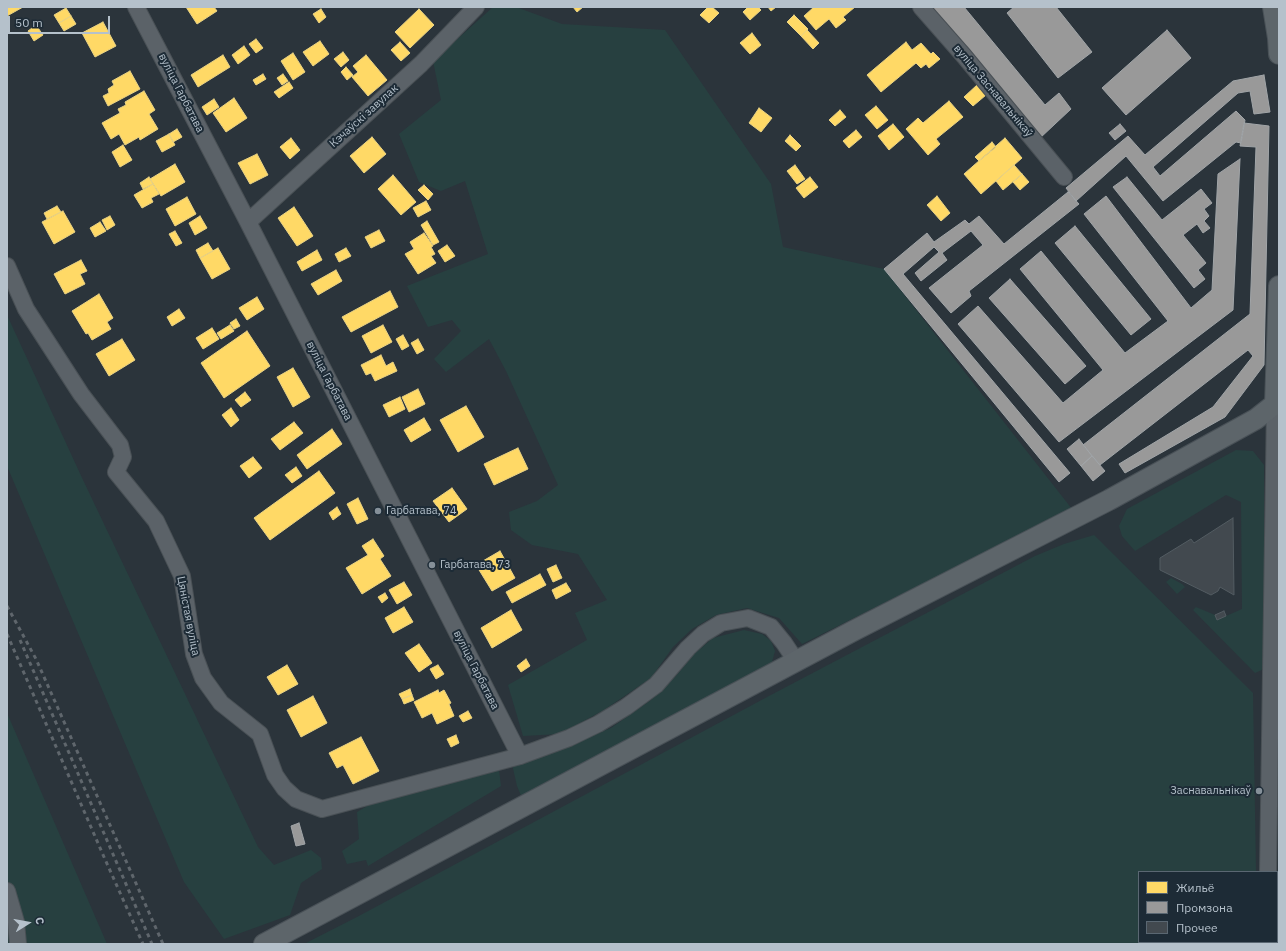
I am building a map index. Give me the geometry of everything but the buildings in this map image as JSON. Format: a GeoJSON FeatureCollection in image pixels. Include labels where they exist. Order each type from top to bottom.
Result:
{"type":"FeatureCollection","features":[{"type":"Feature","properties":{"kind":"main road"},"geometry":{"type":"LineString","coordinates":[[1273,7],[1279,54]]}},
{"type":"Feature","properties":{"kind":"main road"},"geometry":{"type":"LineString","coordinates":[[264,944],[796,662],[1109,500],[1256,419],[1275,404],[1279,286]]}},
{"type":"Feature","properties":{"kind":"street","name":"вуліца Гарбатава"},"geometry":{"type":"LineString","coordinates":[[136,7],[248,222],[520,756]]}},
{"type":"Feature","properties":{"kind":"street","name":"Кэчаўскі завулак"},"geometry":{"type":"LineString","coordinates":[[248,222],[421,64],[476,7]]}},
{"type":"Feature","properties":{"kind":"street","name":"вуліца Заснавальнікаў"},"geometry":{"type":"LineString","coordinates":[[921,7],[964,56],[1064,177]]}},
{"type":"Feature","properties":{"kind":"street","name":"Цяністая вуліца"},"geometry":{"type":"LineString","coordinates":[[7,266],[26,309],[81,394],[120,445],[122,457],[116,472],[156,521],[182,576],[194,654],[203,678],[221,703],[260,734],[275,775],[284,788],[296,799],[322,809],[520,756]]}},
{"type":"Feature","properties":{"kind":"street"},"geometry":{"type":"LineString","coordinates":[[1268,871],[1275,404]]}},
{"type":"Feature","properties":{"kind":"street"},"geometry":{"type":"LineString","coordinates":[[520,756],[568,738],[626,707],[656,685],[688,648],[703,634],[721,623],[748,618],[770,627],[796,662]]}},
{"type":"Feature","properties":{"kind":"street"},"geometry":{"type":"LineString","coordinates":[[7,891],[16,922],[18,944]]}},
{"type":"Feature","properties":{"kind":"green space"},"geometry":{"type":"Polygon","coordinates":[[[493,7],[516,7],[562,24],[665,30],[771,184],[783,247],[884,269],[1072,509],[802,644],[779,618],[747,608],[716,615],[692,629],[673,647],[651,678],[604,710],[560,734],[523,736],[508,685],[587,640],[575,613],[607,600],[578,554],[532,545],[511,530],[509,512],[537,501],[558,485],[506,371],[489,339],[446,372],[434,359],[461,331],[452,320],[428,327],[407,286],[488,254],[465,181],[441,191],[419,182],[399,134],[441,100],[433,61],[493,7]]]}},
{"type":"Feature","properties":{"kind":"green space"},"geometry":{"type":"Polygon","coordinates":[[[7,315],[83,480],[258,847],[274,865],[311,850],[321,858],[322,869],[301,883],[290,915],[224,939],[184,882],[7,466],[7,315]]]}},
{"type":"Feature","properties":{"kind":"green space"},"geometry":{"type":"Polygon","coordinates":[[[1236,450],[1253,451],[1264,465],[1264,669],[1255,673],[1193,610],[1196,607],[1215,615],[1217,620],[1242,609],[1241,502],[1226,495],[1135,551],[1122,536],[1119,526],[1127,509],[1236,450]]]}},
{"type":"Feature","properties":{"kind":"green space"},"geometry":{"type":"Polygon","coordinates":[[[1094,535],[1253,693],[1256,871],[1138,871],[1138,943],[1258,944],[304,944],[1035,556],[1064,544],[1094,535]]]}},
{"type":"Feature","properties":{"kind":"green space"},"geometry":{"type":"Polygon","coordinates":[[[1171,578],[1185,587],[1177,594],[1166,582],[1171,578]]]}},
{"type":"Feature","properties":{"kind":"green space"},"geometry":{"type":"Polygon","coordinates":[[[744,630],[762,634],[771,641],[775,651],[772,662],[522,798],[517,786],[512,764],[562,748],[611,728],[651,700],[675,677],[694,654],[713,638],[744,630]]]}},
{"type":"Feature","properties":{"kind":"green space"},"geometry":{"type":"Polygon","coordinates":[[[7,713],[107,944],[7,944],[7,713]]]}},
{"type":"Feature","properties":{"kind":"green space"},"geometry":{"type":"Polygon","coordinates":[[[493,765],[499,770],[501,786],[368,866],[366,860],[347,864],[342,851],[359,839],[357,812],[383,797],[493,765]]]}},
{"type":"Feature","properties":{"kind":"railway"},"geometry":{"type":"LineString","coordinates":[[7,606],[36,659],[163,944]]}},
{"type":"Feature","properties":{"kind":"railway"},"geometry":{"type":"LineString","coordinates":[[7,634],[143,944]]}},
{"type":"Feature","properties":{"kind":"railway"},"geometry":{"type":"LineString","coordinates":[[20,640],[152,944]]}},
{"type":"Feature","properties":{"kind":"place","name":"Гарбатава, 74"},"geometry":{"type":"Point","coordinates":[378,511]}},
{"type":"Feature","properties":{"kind":"place","name":"Гарбатава, 73"},"geometry":{"type":"Point","coordinates":[432,565]}},
{"type":"Feature","properties":{"kind":"place","name":"Заснавальнікаў"},"geometry":{"type":"Point","coordinates":[1259,791]}}]}
